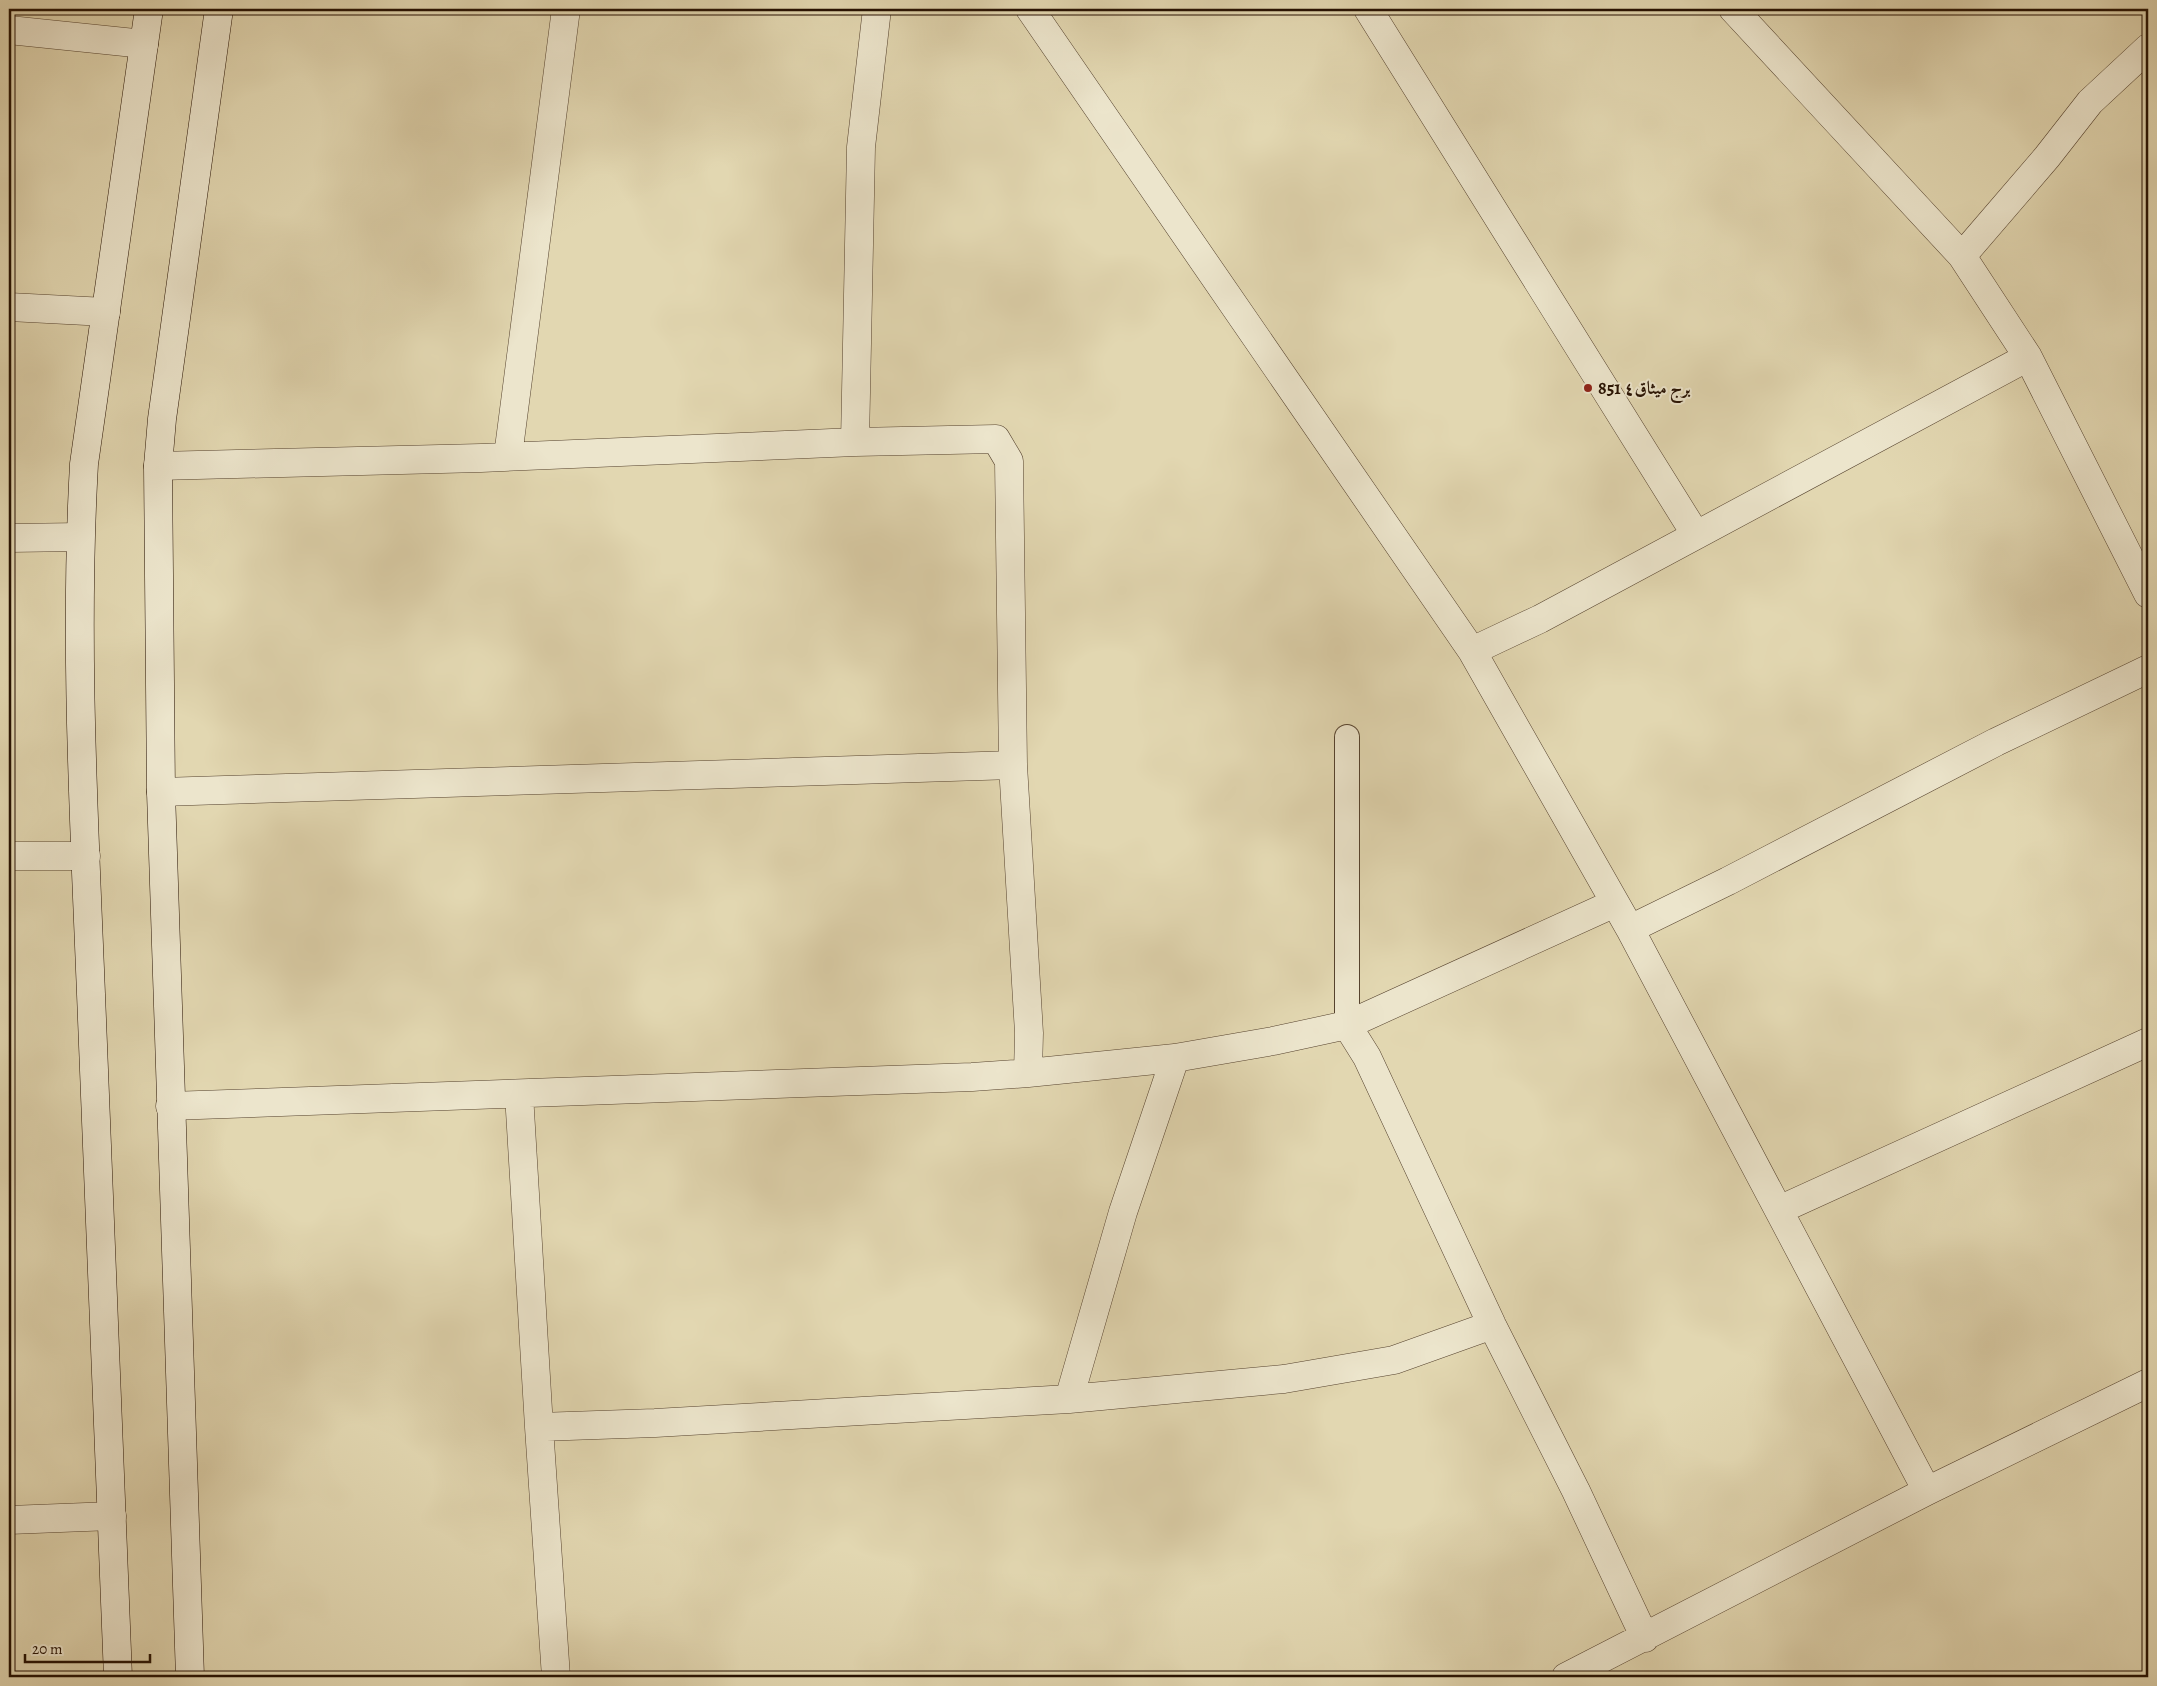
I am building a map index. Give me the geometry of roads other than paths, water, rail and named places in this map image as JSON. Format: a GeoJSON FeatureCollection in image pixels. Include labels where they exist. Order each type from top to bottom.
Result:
{"type":"FeatureCollection","features":[{"type":"Feature","properties":{"kind":"street"},"geometry":{"type":"LineString","coordinates":[[118,1677],[86,856],[81,686],[80,537],[84,464],[149,9]]}},
{"type":"Feature","properties":{"kind":"street"},"geometry":{"type":"LineString","coordinates":[[190,1677],[161,792],[158,466],[162,419],[220,9]]}},
{"type":"Feature","properties":{"kind":"street"},"geometry":{"type":"LineString","coordinates":[[508,456],[566,9]]}},
{"type":"Feature","properties":{"kind":"street"},"geometry":{"type":"LineString","coordinates":[[855,442],[861,147],[877,9]]}},
{"type":"Feature","properties":{"kind":"street"},"geometry":{"type":"LineString","coordinates":[[1030,9],[1472,651],[1630,929],[1927,1491]]}},
{"type":"Feature","properties":{"kind":"street"},"geometry":{"type":"LineString","coordinates":[[1368,9],[1696,535]]}},
{"type":"Feature","properties":{"kind":"street"},"geometry":{"type":"LineString","coordinates":[[1733,9],[1962,256],[2028,357],[2148,594]]}},
{"type":"Feature","properties":{"kind":"street"},"geometry":{"type":"LineString","coordinates":[[9,30],[144,44]]}},
{"type":"Feature","properties":{"kind":"street"},"geometry":{"type":"LineString","coordinates":[[1962,256],[2047,157],[2090,102],[2148,48]]}},
{"type":"Feature","properties":{"kind":"street"},"geometry":{"type":"LineString","coordinates":[[9,307],[106,312]]}},
{"type":"Feature","properties":{"kind":"street"},"geometry":{"type":"LineString","coordinates":[[1472,651],[1540,619],[2028,357]]}},
{"type":"Feature","properties":{"kind":"street"},"geometry":{"type":"LineString","coordinates":[[158,466],[508,456],[855,442],[996,439],[1009,461],[1013,765],[1029,1033],[1028,1073]]}},
{"type":"Feature","properties":{"kind":"street"},"geometry":{"type":"LineString","coordinates":[[9,538],[80,537]]}},
{"type":"Feature","properties":{"kind":"street"},"geometry":{"type":"LineString","coordinates":[[1630,929],[1728,881],[1996,742],[2148,669]]}},
{"type":"Feature","properties":{"kind":"street"},"geometry":{"type":"LineString","coordinates":[[161,792],[1013,765]]}},
{"type":"Feature","properties":{"kind":"street"},"geometry":{"type":"LineString","coordinates":[[9,856],[86,856]]}},
{"type":"Feature","properties":{"kind":"street"},"geometry":{"type":"LineString","coordinates":[[170,1106],[1028,1073],[1174,1058],[1273,1041],[1347,1025],[1615,903]]}},
{"type":"Feature","properties":{"kind":"street"},"geometry":{"type":"LineString","coordinates":[[1347,1025],[1367,1057],[1492,1325],[1576,1491],[1644,1638]]}},
{"type":"Feature","properties":{"kind":"street"},"geometry":{"type":"LineString","coordinates":[[1779,1210],[2148,1042]]}},
{"type":"Feature","properties":{"kind":"street"},"geometry":{"type":"LineString","coordinates":[[1069,1398],[1123,1212],[1174,1058]]}},
{"type":"Feature","properties":{"kind":"street"},"geometry":{"type":"LineString","coordinates":[[519,1094],[556,1677]]}},
{"type":"Feature","properties":{"kind":"street"},"geometry":{"type":"LineString","coordinates":[[539,1427],[655,1423],[1069,1398],[1284,1378],[1385,1361],[1492,1325]]}},
{"type":"Feature","properties":{"kind":"street"},"geometry":{"type":"LineString","coordinates":[[1566,1677],[1927,1491],[2148,1383]]}},
{"type":"Feature","properties":{"kind":"street"},"geometry":{"type":"LineString","coordinates":[[9,1520],[112,1516]]}},
{"type":"Feature","properties":{"kind":"lane"},"geometry":{"type":"LineString","coordinates":[[1347,737],[1347,1025]]}},
{"type":"Feature","properties":{"kind":"place","name":"برج ميثاق٤ 851"},"geometry":{"type":"Point","coordinates":[1588,388]}}]}
